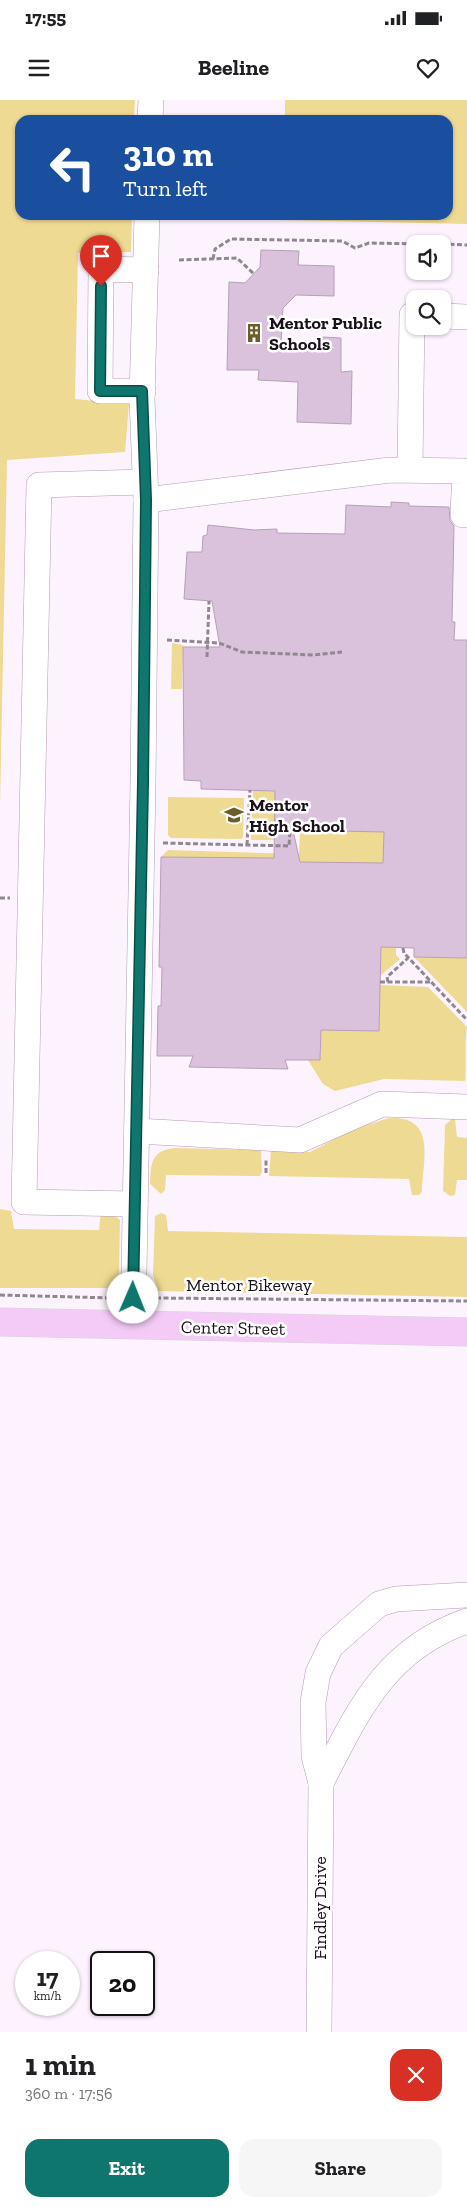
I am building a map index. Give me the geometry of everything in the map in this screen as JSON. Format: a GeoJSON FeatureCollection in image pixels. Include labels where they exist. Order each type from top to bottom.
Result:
{"type":"FeatureCollection","features":[{"type":"Feature","properties":{"kind":"main road","name":"Center Street"},"geometry":{"type":"LineString","coordinates":[[0,1322],[467,1332]]}},
{"type":"Feature","properties":{"kind":"street"},"geometry":{"type":"LineString","coordinates":[[150,115],[151,100]]}},
{"type":"Feature","properties":{"kind":"street"},"geometry":{"type":"LineString","coordinates":[[133,1326],[145,491],[142,391],[147,220]]}},
{"type":"Feature","properties":{"kind":"street"},"geometry":{"type":"LineString","coordinates":[[142,391],[100,391],[101,269],[146,270]]}},
{"type":"Feature","properties":{"kind":"street"},"geometry":{"type":"LineString","coordinates":[[451,316],[467,317]]}},
{"type":"Feature","properties":{"kind":"street"},"geometry":{"type":"LineString","coordinates":[[410,469],[412,335]]}},
{"type":"Feature","properties":{"kind":"street"},"geometry":{"type":"LineString","coordinates":[[135,1204],[24,1202],[39,485],[145,491],[390,470],[465,471],[463,515],[467,515]]}},
{"type":"Feature","properties":{"kind":"street"},"geometry":{"type":"LineString","coordinates":[[137,1131],[300,1140],[382,1104],[467,1108]]}},
{"type":"Feature","properties":{"kind":"street","name":"Findley Drive"},"geometry":{"type":"LineString","coordinates":[[320,2032],[321,1783],[314,1756],[313,1702],[318,1672],[331,1646],[379,1604],[396,1598],[467,1595]]}},
{"type":"Feature","properties":{"kind":"street","name":"Findley Drive"},"geometry":{"type":"LineString","coordinates":[[321,1783],[346,1734],[385,1673],[404,1654],[430,1638],[467,1621]]}},
{"type":"Feature","properties":{"kind":"path"},"geometry":{"type":"LineString","coordinates":[[212,259],[215,249],[223,242],[231,239],[342,241],[355,248],[369,242],[406,243]]}},
{"type":"Feature","properties":{"kind":"path"},"geometry":{"type":"LineString","coordinates":[[451,244],[467,244]]}},
{"type":"Feature","properties":{"kind":"path"},"geometry":{"type":"LineString","coordinates":[[179,260],[237,258],[254,274]]}},
{"type":"Feature","properties":{"kind":"path"},"geometry":{"type":"LineString","coordinates":[[207,657],[209,601]]}},
{"type":"Feature","properties":{"kind":"path"},"geometry":{"type":"LineString","coordinates":[[166,640],[219,643],[242,652],[314,655],[342,652]]}},
{"type":"Feature","properties":{"kind":"path"},"geometry":{"type":"LineString","coordinates":[[247,845],[250,790]]}},
{"type":"Feature","properties":{"kind":"path"},"geometry":{"type":"LineString","coordinates":[[160,843],[289,846],[290,830]]}},
{"type":"Feature","properties":{"kind":"path"},"geometry":{"type":"LineString","coordinates":[[403,948],[408,958],[467,1020]]}},
{"type":"Feature","properties":{"kind":"path"},"geometry":{"type":"LineString","coordinates":[[388,982],[388,977],[408,958]]}},
{"type":"Feature","properties":{"kind":"path"},"geometry":{"type":"LineString","coordinates":[[380,982],[431,982]]}},
{"type":"Feature","properties":{"kind":"path"},"geometry":{"type":"LineString","coordinates":[[266,1173],[267,1152]]}},
{"type":"Feature","properties":{"kind":"path","name":"Mentor Bikeway"},"geometry":{"type":"LineString","coordinates":[[0,1295],[467,1301]]}},
{"type":"Feature","properties":{"kind":"shaded area"},"geometry":{"type":"Polygon","coordinates":[[[0,100],[135,100],[134,115],[15,115],[15,220],[132,220],[131,252],[78,253],[75,399],[129,404],[125,452],[7,460],[0,807],[0,100]]]}},
{"type":"Feature","properties":{"kind":"shaded area"},"geometry":{"type":"Polygon","coordinates":[[[285,100],[467,100],[467,224],[283,220],[453,220],[453,115],[285,115],[285,100]]]}},
{"type":"Feature","properties":{"kind":"shaded area"},"geometry":{"type":"Polygon","coordinates":[[[172,643],[183,645],[182,689],[171,689],[172,643]]]}},
{"type":"Feature","properties":{"kind":"shaded area"},"geometry":{"type":"Polygon","coordinates":[[[253,790],[275,791],[275,840],[251,840],[253,790]]]}},
{"type":"Feature","properties":{"kind":"shaded area"},"geometry":{"type":"Polygon","coordinates":[[[168,797],[244,798],[243,837],[241,839],[171,838],[168,835],[168,797]]]}},
{"type":"Feature","properties":{"kind":"shaded area"},"geometry":{"type":"Polygon","coordinates":[[[300,830],[384,832],[383,874],[369,863],[300,862],[300,859],[161,857],[168,850],[299,854],[300,830]]]}},
{"type":"Feature","properties":{"kind":"shaded area"},"geometry":{"type":"Polygon","coordinates":[[[381,947],[396,948],[396,955],[400,959],[380,976],[381,947]]]}},
{"type":"Feature","properties":{"kind":"shaded area"},"geometry":{"type":"Polygon","coordinates":[[[414,957],[467,958],[467,1012],[414,957]]]}},
{"type":"Feature","properties":{"kind":"shaded area"},"geometry":{"type":"Polygon","coordinates":[[[380,985],[428,987],[467,1027],[465,1081],[384,1079],[335,1091],[323,1084],[308,1060],[320,1060],[321,1030],[380,985]]]}},
{"type":"Feature","properties":{"kind":"shaded area"},"geometry":{"type":"Polygon","coordinates":[[[389,1118],[404,1119],[415,1124],[421,1132],[425,1154],[422,1192],[419,1195],[412,1195],[409,1179],[269,1176],[271,1150],[310,1152],[354,1129],[389,1118]]]}},
{"type":"Feature","properties":{"kind":"shaded area"},"geometry":{"type":"Polygon","coordinates":[[[452,1119],[455,1119],[457,1137],[467,1138],[467,1180],[457,1180],[455,1195],[450,1196],[443,1191],[445,1125],[452,1119]]]}},
{"type":"Feature","properties":{"kind":"shaded area"},"geometry":{"type":"Polygon","coordinates":[[[174,1148],[261,1150],[262,1172],[260,1176],[166,1175],[165,1190],[161,1194],[150,1184],[152,1164],[161,1152],[174,1148]]]}},
{"type":"Feature","properties":{"kind":"shaded area"},"geometry":{"type":"Polygon","coordinates":[[[0,1209],[11,1211],[14,1229],[99,1230],[101,1212],[113,1214],[120,1220],[119,1274],[115,1288],[0,1288],[0,1209]]]}},
{"type":"Feature","properties":{"kind":"shaded area"},"geometry":{"type":"Polygon","coordinates":[[[161,1213],[166,1215],[168,1231],[467,1237],[467,1297],[158,1291],[153,1275],[155,1216],[161,1213]]]}},
{"type":"Feature","properties":{"kind":"building","name":"Mentor Public Schools"},"geometry":{"type":"Polygon","coordinates":[[[261,250],[299,251],[298,265],[334,266],[334,296],[296,295],[283,308],[281,341],[321,344],[322,337],[341,338],[341,372],[352,371],[351,424],[297,422],[298,382],[258,380],[259,370],[227,370],[229,282],[245,283],[260,267],[261,250]]]}},
{"type":"Feature","properties":{"kind":"building","name":"Mentor High School"},"geometry":{"type":"Polygon","coordinates":[[[391,502],[409,503],[409,506],[449,507],[450,521],[454,526],[452,622],[455,622],[454,640],[467,640],[467,958],[414,957],[414,948],[381,947],[379,1031],[321,1030],[320,1060],[285,1060],[288,1069],[189,1067],[193,1056],[157,1056],[158,1006],[161,1006],[162,967],[159,967],[161,857],[274,858],[275,791],[201,789],[201,781],[184,780],[183,647],[220,647],[212,601],[184,599],[187,552],[202,552],[203,536],[207,535],[208,525],[254,530],[277,529],[277,533],[345,534],[346,505],[391,507],[391,502]],[[293,830],[300,862],[383,863],[384,832],[293,830]]]}},
{"type":"Feature","properties":{"kind":"place","name":"Mentor Public Schools"},"geometry":{"type":"Point","coordinates":[254,333]}},
{"type":"Feature","properties":{"kind":"place","name":"Mentor High School"},"geometry":{"type":"Point","coordinates":[234,815]}},
{"type":"Feature","properties":{"kind":"route"},"geometry":{"type":"LineString","coordinates":[[101,286],[100,391],[142,391],[146,500],[143,783],[133,1298]]}}]}
